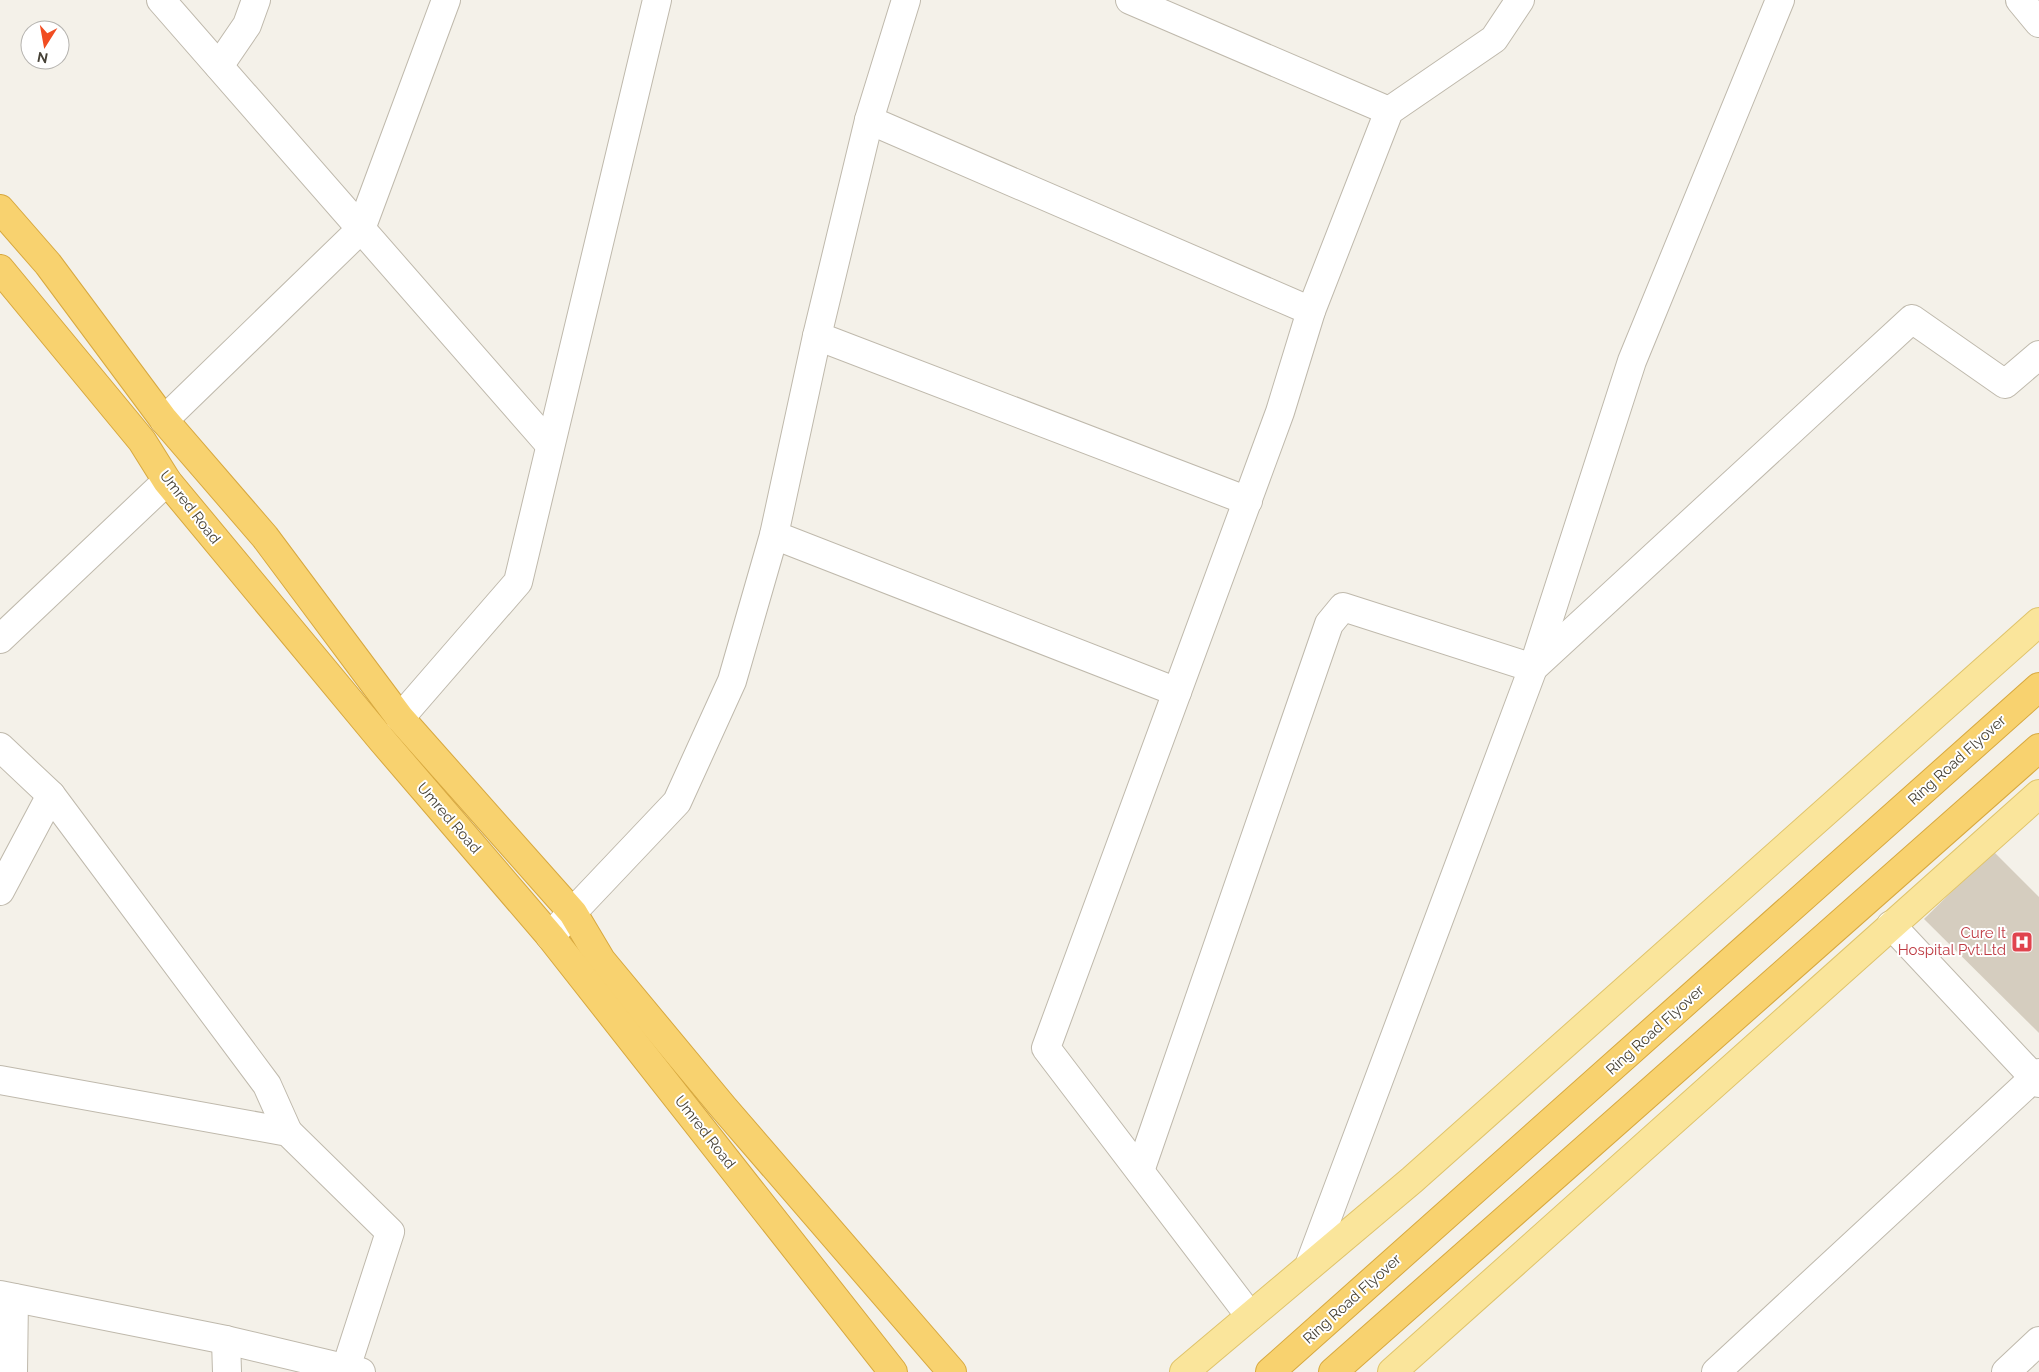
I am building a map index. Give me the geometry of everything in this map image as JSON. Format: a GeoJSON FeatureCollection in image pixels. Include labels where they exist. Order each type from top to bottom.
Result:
{"type":"FeatureCollection","features":[{"type":"Feature","properties":{"kind":"highway"},"geometry":{"type":"LineString","coordinates":[[0,209],[48,264],[164,420],[265,537],[400,718],[573,913],[607,968],[723,1107],[952,1372]]}},
{"type":"Feature","properties":{"kind":"highway","name":"Umred Road"},"geometry":{"type":"LineString","coordinates":[[0,269],[142,441],[168,481],[381,739],[550,936],[893,1372]]}},
{"type":"Feature","properties":{"kind":"highway","name":"Ring Road Flyover"},"geometry":{"type":"LineString","coordinates":[[1270,1372],[2039,687]]}},
{"type":"Feature","properties":{"kind":"highway"},"geometry":{"type":"LineString","coordinates":[[1333,1372],[2039,748]]}},
{"type":"Feature","properties":{"kind":"main road"},"geometry":{"type":"LineString","coordinates":[[1184,1372],[1412,1180],[2039,622]]}},
{"type":"Feature","properties":{"kind":"main road"},"geometry":{"type":"LineString","coordinates":[[1392,1372],[2039,794]]}},
{"type":"Feature","properties":{"kind":"street"},"geometry":{"type":"LineString","coordinates":[[161,0],[550,445]]}},
{"type":"Feature","properties":{"kind":"street"},"geometry":{"type":"LineString","coordinates":[[219,66],[248,25],[256,0]]}},
{"type":"Feature","properties":{"kind":"street"},"geometry":{"type":"LineString","coordinates":[[164,420],[361,229],[446,0]]}},
{"type":"Feature","properties":{"kind":"street"},"geometry":{"type":"LineString","coordinates":[[400,718],[518,582],[657,0]]}},
{"type":"Feature","properties":{"kind":"street"},"geometry":{"type":"LineString","coordinates":[[550,936],[677,802],[732,681],[774,535],[817,336],[870,120],[906,0]]}},
{"type":"Feature","properties":{"kind":"street"},"geometry":{"type":"LineString","coordinates":[[1130,0],[1388,110]]}},
{"type":"Feature","properties":{"kind":"street"},"geometry":{"type":"LineString","coordinates":[[1250,1316],[1046,1048],[1248,501],[1280,412],[1312,311],[1388,110],[1494,39],[1520,0]]}},
{"type":"Feature","properties":{"kind":"street"},"geometry":{"type":"LineString","coordinates":[[1309,1266],[1533,668],[1632,361],[1780,0]]}},
{"type":"Feature","properties":{"kind":"street"},"geometry":{"type":"LineString","coordinates":[[2020,0],[2039,23]]}},
{"type":"Feature","properties":{"kind":"street"},"geometry":{"type":"LineString","coordinates":[[870,120],[1312,311]]}},
{"type":"Feature","properties":{"kind":"street"},"geometry":{"type":"LineString","coordinates":[[1533,668],[1912,319],[2005,384],[2039,355]]}},
{"type":"Feature","properties":{"kind":"street"},"geometry":{"type":"LineString","coordinates":[[817,336],[1248,501]]}},
{"type":"Feature","properties":{"kind":"street"},"geometry":{"type":"LineString","coordinates":[[0,639],[168,481]]}},
{"type":"Feature","properties":{"kind":"street"},"geometry":{"type":"LineString","coordinates":[[774,535],[1177,692]]}},
{"type":"Feature","properties":{"kind":"street"},"geometry":{"type":"LineString","coordinates":[[1140,1171],[1329,624],[1343,607],[1533,668]]}},
{"type":"Feature","properties":{"kind":"street"},"geometry":{"type":"LineString","coordinates":[[0,747],[51,795],[267,1085],[288,1132],[390,1232],[354,1370],[226,1340],[7,1297],[14,1372]]}},
{"type":"Feature","properties":{"kind":"street"},"geometry":{"type":"LineString","coordinates":[[0,892],[51,795]]}},
{"type":"Feature","properties":{"kind":"street"},"geometry":{"type":"LineString","coordinates":[[1716,1372],[2037,1078],[1892,925]]}},
{"type":"Feature","properties":{"kind":"street"},"geometry":{"type":"LineString","coordinates":[[0,1080],[288,1132]]}},
{"type":"Feature","properties":{"kind":"street"},"geometry":{"type":"LineString","coordinates":[[226,1340],[228,1372]]}},
{"type":"Feature","properties":{"kind":"street"},"geometry":{"type":"LineString","coordinates":[[2006,1372],[2039,1341]]}},
{"type":"Feature","properties":{"kind":"building"},"geometry":{"type":"Polygon","coordinates":[[[1993,851],[2039,897],[2039,1033],[1924,919],[1993,851]]]}},
{"type":"Feature","properties":{"kind":"place","name":"Cure It Hospital Pvt.Ltd"},"geometry":{"type":"Point","coordinates":[2022,942]}}]}
